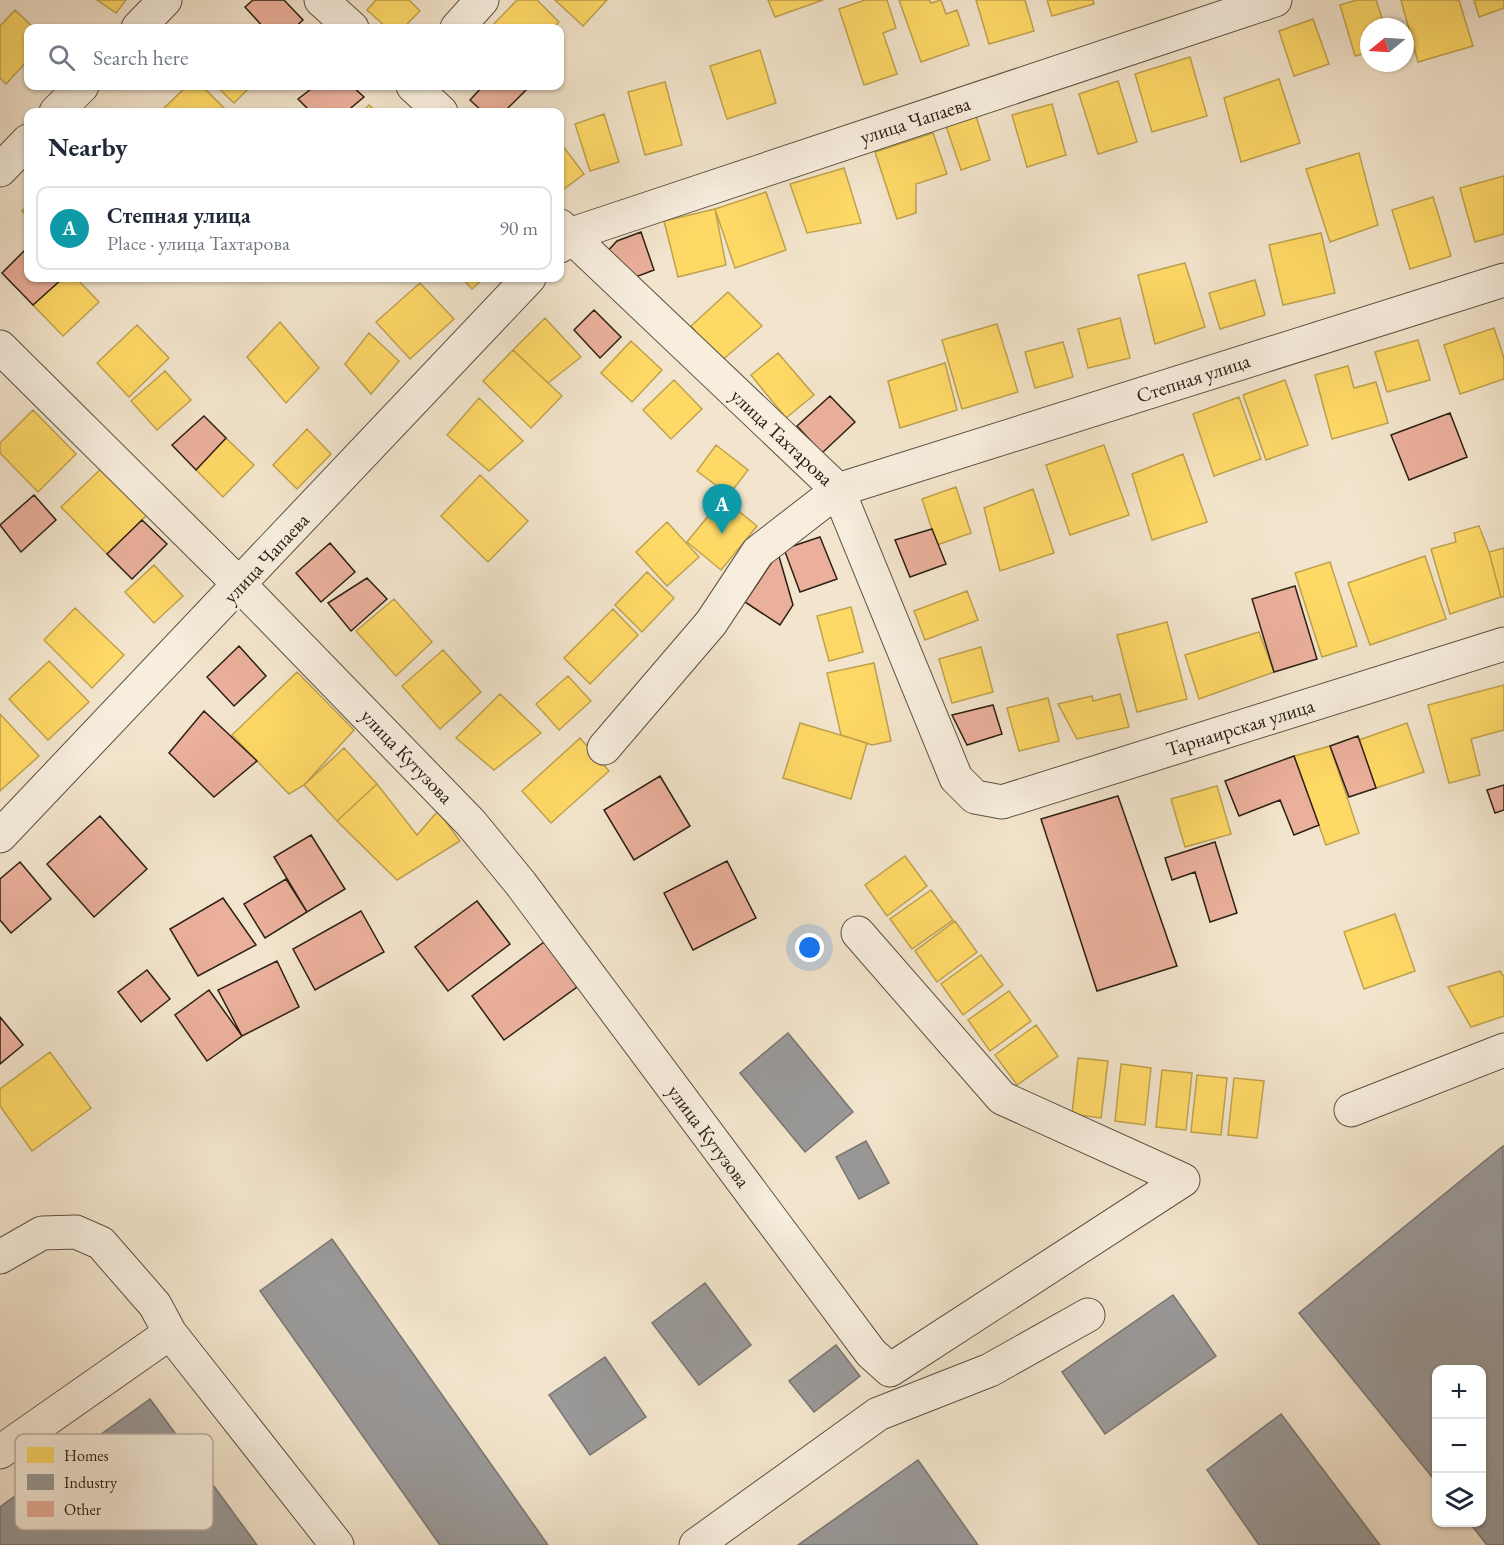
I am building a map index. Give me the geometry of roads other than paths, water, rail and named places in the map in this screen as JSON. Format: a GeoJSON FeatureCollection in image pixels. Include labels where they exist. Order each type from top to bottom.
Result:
{"type":"FeatureCollection","features":[{"type":"Feature","properties":{"kind":"street"},"geometry":{"type":"LineString","coordinates":[[142,24],[165,0]]}},
{"type":"Feature","properties":{"kind":"street"},"geometry":{"type":"LineString","coordinates":[[321,0],[348,24]]}},
{"type":"Feature","properties":{"kind":"street"},"geometry":{"type":"LineString","coordinates":[[461,24],[482,0]]}},
{"type":"Feature","properties":{"kind":"street","name":"улица Чапаева"},"geometry":{"type":"LineString","coordinates":[[564,236],[1275,0]]}},
{"type":"Feature","properties":{"kind":"street"},"geometry":{"type":"LineString","coordinates":[[60,108],[78,90]]}},
{"type":"Feature","properties":{"kind":"street"},"geometry":{"type":"LineString","coordinates":[[417,90],[437,108]]}},
{"type":"Feature","properties":{"kind":"street"},"geometry":{"type":"LineString","coordinates":[[0,170],[24,145]]}},
{"type":"Feature","properties":{"kind":"street","name":"улица Тахтарова"},"geometry":{"type":"LineString","coordinates":[[564,237],[838,490],[956,778],[975,797]]}},
{"type":"Feature","properties":{"kind":"street","name":"Степная улица"},"geometry":{"type":"LineString","coordinates":[[604,748],[711,623],[758,552],[838,490],[1504,280]]}},
{"type":"Feature","properties":{"kind":"street","name":"улица Чапаева"},"geometry":{"type":"LineString","coordinates":[[0,836],[526,282]]}},
{"type":"Feature","properties":{"kind":"street","name":"улица Кутузова"},"geometry":{"type":"LineString","coordinates":[[0,347],[240,585],[471,823],[528,893],[871,1353],[890,1370],[1183,1180],[1002,1098],[858,933]]}},
{"type":"Feature","properties":{"kind":"street","name":"Тарнаирская улица"},"geometry":{"type":"LineString","coordinates":[[975,797],[1002,802],[1504,644]]}},
{"type":"Feature","properties":{"kind":"street"},"geometry":{"type":"LineString","coordinates":[[1351,1110],[1504,1050]]}},
{"type":"Feature","properties":{"kind":"street"},"geometry":{"type":"LineString","coordinates":[[0,1257],[42,1233],[76,1232],[101,1243],[155,1305],[170,1333],[336,1545]]}},
{"type":"Feature","properties":{"kind":"street"},"geometry":{"type":"LineString","coordinates":[[696,1545],[878,1414],[990,1370],[1088,1315]]}},
{"type":"Feature","properties":{"kind":"street"},"geometry":{"type":"LineString","coordinates":[[26,1434],[170,1333]]}},
{"type":"Feature","properties":{"kind":"street"},"geometry":{"type":"LineString","coordinates":[[0,1452],[15,1442]]}},
{"type":"Feature","properties":{"kind":"place","name":"Степная улица"},"geometry":{"type":"Point","coordinates":[722,534]}}]}
